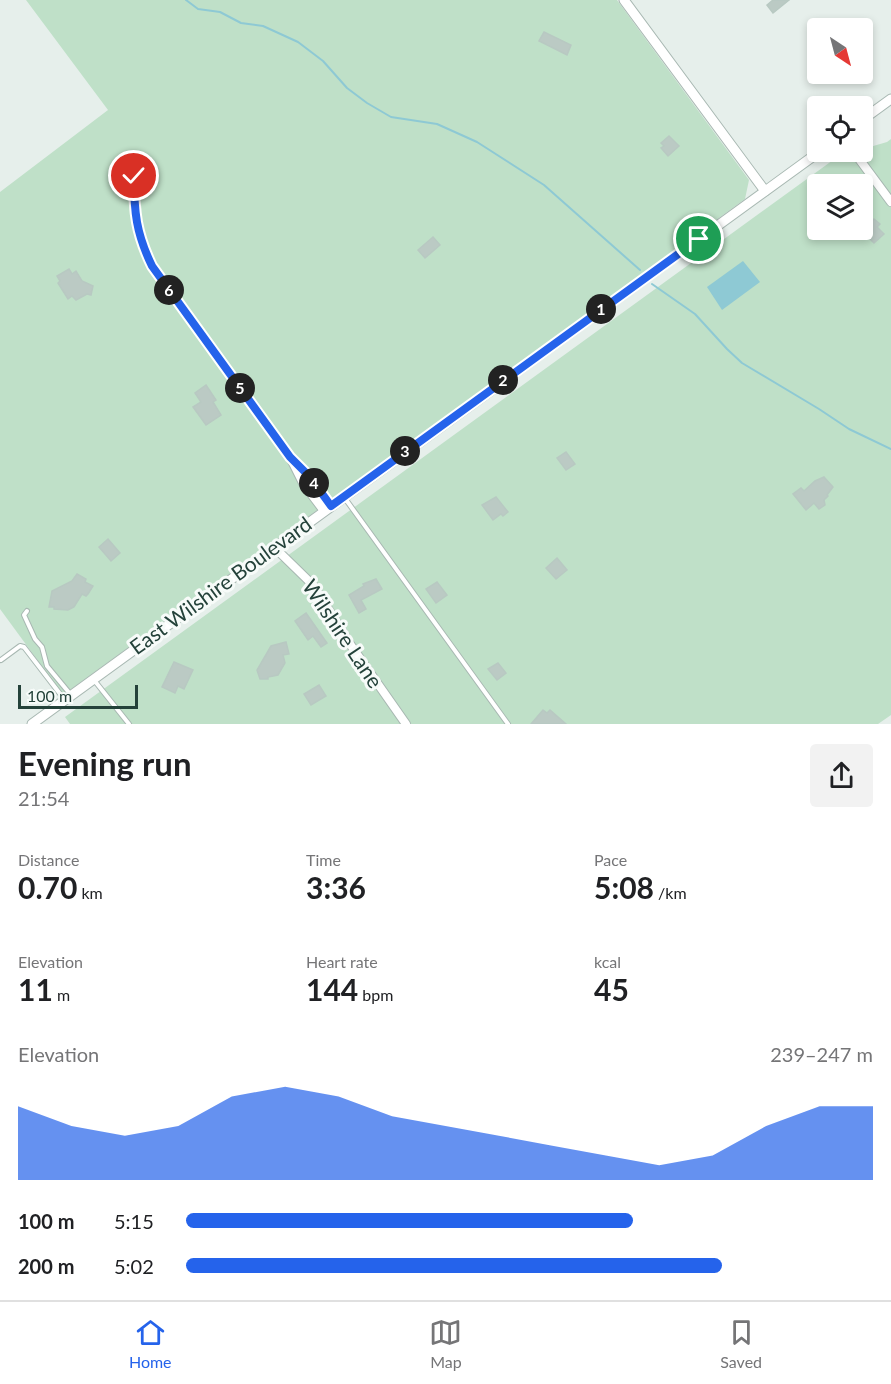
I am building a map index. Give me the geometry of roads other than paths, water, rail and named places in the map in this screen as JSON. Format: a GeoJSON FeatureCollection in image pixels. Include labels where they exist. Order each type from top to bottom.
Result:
{"type":"FeatureCollection","features":[{"type":"Feature","properties":{"kind":"street"},"geometry":{"type":"LineString","coordinates":[[624,0],[765,191]]}},
{"type":"Feature","properties":{"kind":"street"},"geometry":{"type":"LineString","coordinates":[[873,112],[891,99]]}},
{"type":"Feature","properties":{"kind":"street","name":"East Wilshire Boulevard"},"geometry":{"type":"LineString","coordinates":[[32,724],[807,161]]}},
{"type":"Feature","properties":{"kind":"street"},"geometry":{"type":"LineString","coordinates":[[861,162],[891,202]]}},
{"type":"Feature","properties":{"kind":"street"},"geometry":{"type":"LineString","coordinates":[[134,176],[134,210],[139,235],[152,266],[290,457],[310,477],[327,508]]}},
{"type":"Feature","properties":{"kind":"street","name":"Wilshire Lane"},"geometry":{"type":"LineString","coordinates":[[274,547],[313,585],[406,724]]}},
{"type":"Feature","properties":{"kind":"lane"},"geometry":{"type":"LineString","coordinates":[[344,496],[508,724]]}},
{"type":"Feature","properties":{"kind":"lane"},"geometry":{"type":"LineString","coordinates":[[27,611],[24,615],[34,639],[42,647],[47,666],[68,698]]}},
{"type":"Feature","properties":{"kind":"lane"},"geometry":{"type":"LineString","coordinates":[[1,660],[20,646],[24,647],[68,698]]}},
{"type":"Feature","properties":{"kind":"lane"},"geometry":{"type":"LineString","coordinates":[[93,679],[127,723]]}},
{"type":"Feature","properties":{"kind":"water"},"geometry":{"type":"Polygon","coordinates":[[[743,261],[760,282],[722,310],[707,287],[743,261]]]}},
{"type":"Feature","properties":{"kind":"waterway"},"geometry":{"type":"LineString","coordinates":[[186,0],[198,9],[220,12],[241,23],[263,26],[298,42],[323,61],[347,88],[391,117],[437,124],[477,142],[544,185],[640,270]]}},
{"type":"Feature","properties":{"kind":"waterway"},"geometry":{"type":"LineString","coordinates":[[652,284],[695,314],[742,363],[849,429],[891,449]]}}]}
